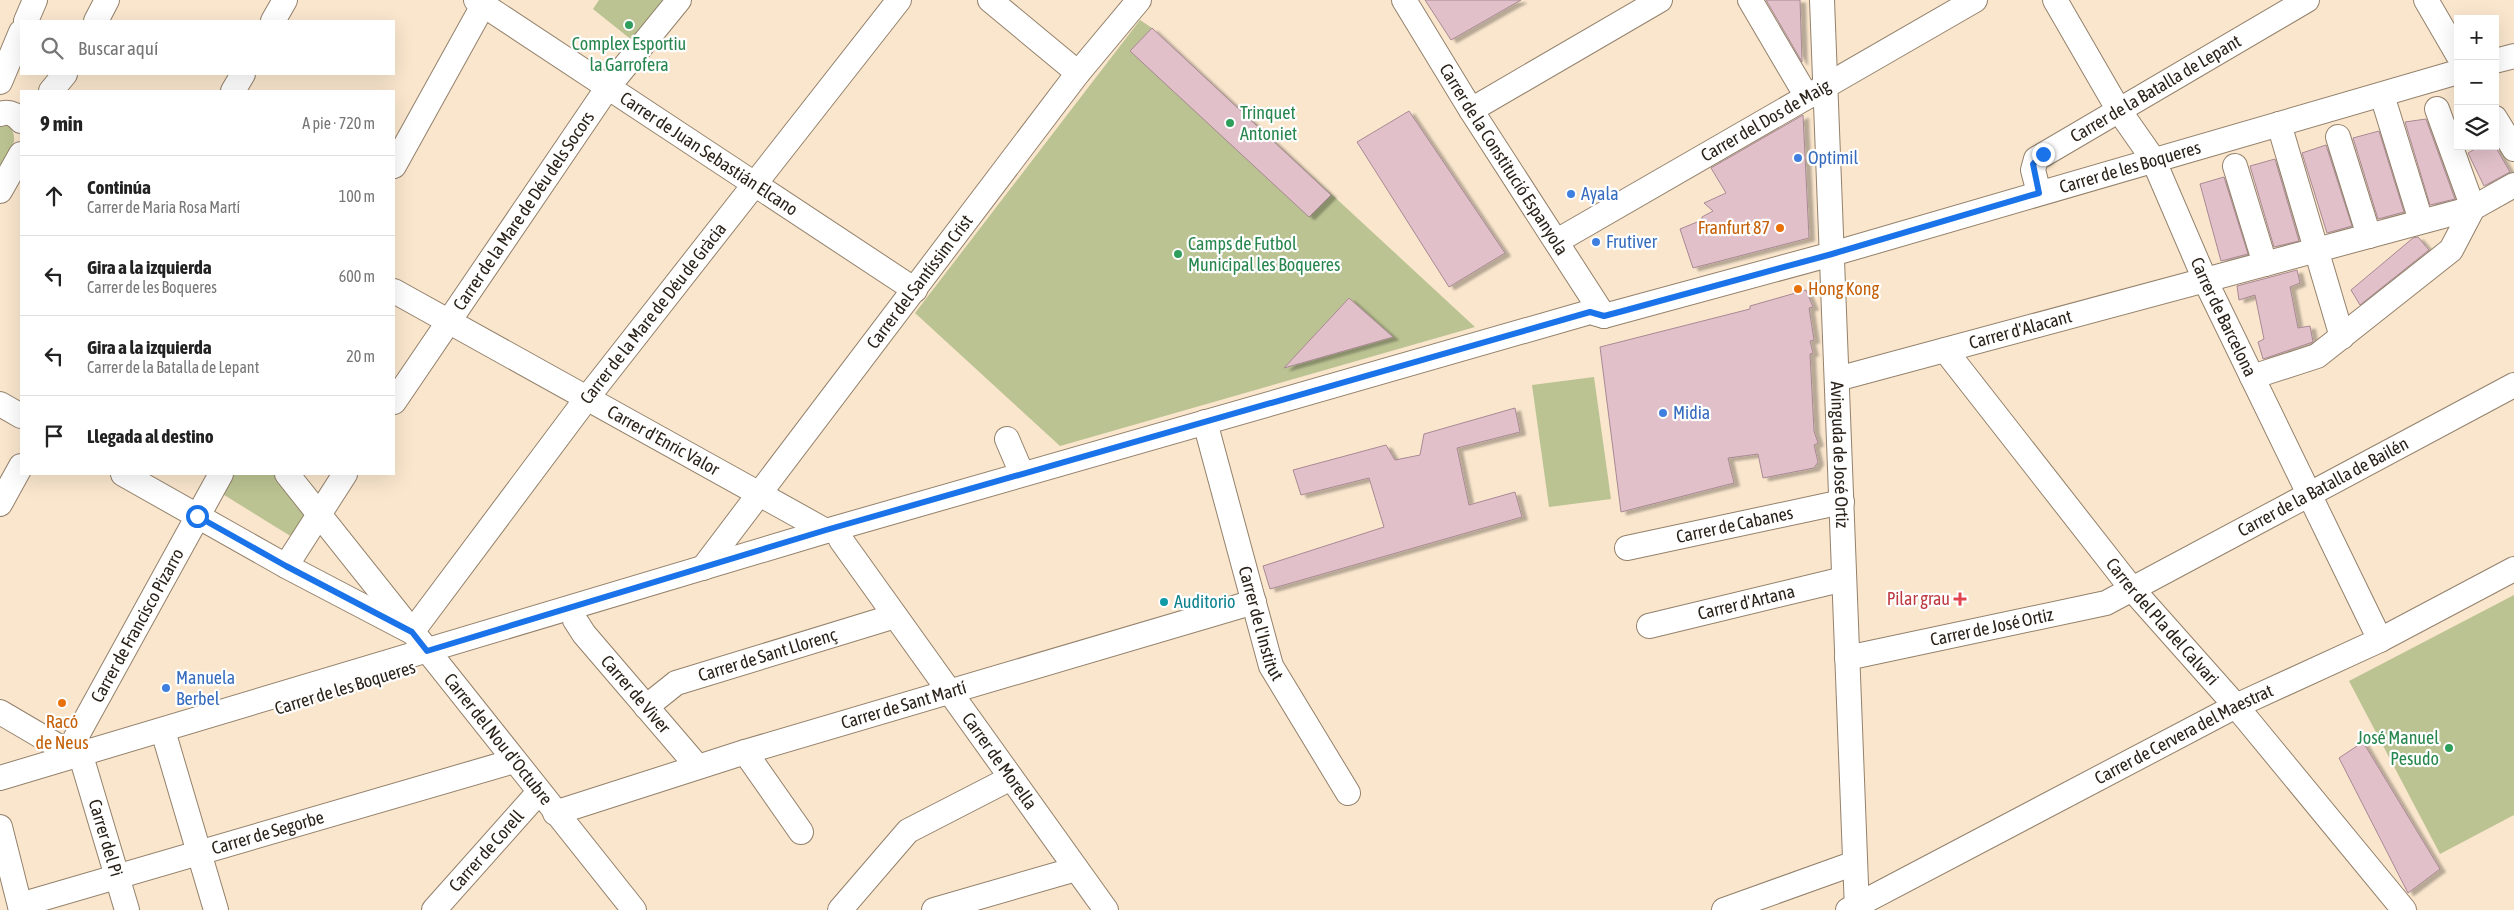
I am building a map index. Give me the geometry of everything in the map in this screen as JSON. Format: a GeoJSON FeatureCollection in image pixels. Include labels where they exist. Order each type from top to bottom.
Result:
{"type":"FeatureCollection","features":[{"type":"Feature","properties":{"kind":"street"},"geometry":{"type":"LineString","coordinates":[[26,20],[35,0]]}},
{"type":"Feature","properties":{"kind":"street"},"geometry":{"type":"LineString","coordinates":[[97,20],[107,0]]}},
{"type":"Feature","properties":{"kind":"street"},"geometry":{"type":"LineString","coordinates":[[274,20],[285,0]]}},
{"type":"Feature","properties":{"kind":"street","name":"Carrer de la Mare de Déu dels Socors"},"geometry":{"type":"LineString","coordinates":[[395,401],[608,88],[679,0]]}},
{"type":"Feature","properties":{"kind":"street","name":"Carrer de la Mare de Déu de Gràcia"},"geometry":{"type":"LineString","coordinates":[[412,632],[587,398],[899,0]]}},
{"type":"Feature","properties":{"kind":"street"},"geometry":{"type":"LineString","coordinates":[[990,0],[1078,73]]}},
{"type":"Feature","properties":{"kind":"street","name":"Carrer del Santíssim Crist"},"geometry":{"type":"LineString","coordinates":[[703,568],[761,494],[1078,73],[1140,0]]}},
{"type":"Feature","properties":{"kind":"street","name":"Carrer de la Constitució Espanyola"},"geometry":{"type":"LineString","coordinates":[[1404,0],[1471,110],[1604,316]]}},
{"type":"Feature","properties":{"kind":"street"},"geometry":{"type":"LineString","coordinates":[[1471,110],[1660,0]]}},
{"type":"Feature","properties":{"kind":"street"},"geometry":{"type":"LineString","coordinates":[[1750,0],[1816,92]]}},
{"type":"Feature","properties":{"kind":"street","name":"Avinguda de José Ortiz"},"geometry":{"type":"LineString","coordinates":[[1822,0],[1816,92],[1832,254],[1855,863],[1854,909]]}},
{"type":"Feature","properties":{"kind":"street","name":"Carrer del Dos de Maig"},"geometry":{"type":"LineString","coordinates":[[1557,242],[1975,0]]}},
{"type":"Feature","properties":{"kind":"street","name":"Carrer de Barcelona"},"geometry":{"type":"LineString","coordinates":[[2055,0],[2118,109],[2153,159],[2205,280],[2380,640]]}},
{"type":"Feature","properties":{"kind":"street","name":"Carrer de la Batalla de Lepant"},"geometry":{"type":"LineString","coordinates":[[2039,193],[2032,170],[2036,159],[2118,109],[2307,0]]}},
{"type":"Feature","properties":{"kind":"street"},"geometry":{"type":"LineString","coordinates":[[2426,0],[2454,48]]}},
{"type":"Feature","properties":{"kind":"street"},"geometry":{"type":"LineString","coordinates":[[395,164],[482,2]]}},
{"type":"Feature","properties":{"kind":"street","name":"Carrer de Juan Sebastián Elcano"},"geometry":{"type":"LineString","coordinates":[[482,2],[608,88],[915,290]]}},
{"type":"Feature","properties":{"kind":"street"},"geometry":{"type":"LineString","coordinates":[[0,82],[20,34]]}},
{"type":"Feature","properties":{"kind":"street"},"geometry":{"type":"LineString","coordinates":[[2499,60],[2514,56]]}},
{"type":"Feature","properties":{"kind":"street","name":"Carrer de les Boqueres"},"geometry":{"type":"LineString","coordinates":[[0,791],[76,757],[166,741],[703,568],[833,535],[1207,430],[1594,326],[1604,316],[1832,254],[2153,159],[2454,73]]}},
{"type":"Feature","properties":{"kind":"street"},"geometry":{"type":"LineString","coordinates":[[52,90],[65,75]]}},
{"type":"Feature","properties":{"kind":"street"},"geometry":{"type":"LineString","coordinates":[[63,90],[66,75]]}},
{"type":"Feature","properties":{"kind":"street"},"geometry":{"type":"LineString","coordinates":[[234,90],[242,75]]}},
{"type":"Feature","properties":{"kind":"street"},"geometry":{"type":"LineString","coordinates":[[2382,95],[2421,222]]}},
{"type":"Feature","properties":{"kind":"street"},"geometry":{"type":"LineString","coordinates":[[2252,376],[2317,356],[2451,250],[2473,208],[2437,109]]}},
{"type":"Feature","properties":{"kind":"street"},"geometry":{"type":"LineString","coordinates":[[2279,124],[2342,337]]}},
{"type":"Feature","properties":{"kind":"street"},"geometry":{"type":"LineString","coordinates":[[2499,125],[2514,149]]}},
{"type":"Feature","properties":{"kind":"street"},"geometry":{"type":"LineString","coordinates":[[2338,137],[2369,236]]}},
{"type":"Feature","properties":{"kind":"street"},"geometry":{"type":"LineString","coordinates":[[2,184],[20,156]]}},
{"type":"Feature","properties":{"kind":"street"},"geometry":{"type":"LineString","coordinates":[[2235,166],[2265,264]]}},
{"type":"Feature","properties":{"kind":"street"},"geometry":{"type":"LineString","coordinates":[[2205,280],[2473,208],[2514,185]]}},
{"type":"Feature","properties":{"kind":"street","name":"Carrer d'Alacant"},"geometry":{"type":"LineString","coordinates":[[1837,380],[2205,280]]}},
{"type":"Feature","properties":{"kind":"street","name":"Carrer d'Enric Valor"},"geometry":{"type":"LineString","coordinates":[[395,292],[833,535]]}},
{"type":"Feature","properties":{"kind":"street","name":"Carrer del Pla del Calvari"},"geometry":{"type":"LineString","coordinates":[[1944,350],[2132,589],[2236,706],[2404,910]]}},
{"type":"Feature","properties":{"kind":"street","name":"Carrer de la Batalla de Bailén"},"geometry":{"type":"LineString","coordinates":[[2132,589],[2514,385]]}},
{"type":"Feature","properties":{"kind":"street"},"geometry":{"type":"LineString","coordinates":[[0,404],[20,415]]}},
{"type":"Feature","properties":{"kind":"street","name":"Carrer de les Boqueres"},"geometry":{"type":"LineString","coordinates":[[0,778],[431,656],[575,620],[1022,474],[1207,430]]}},
{"type":"Feature","properties":{"kind":"street","name":"Carrer de l'Institut"},"geometry":{"type":"LineString","coordinates":[[1207,430],[1271,666],[1348,793]]}},
{"type":"Feature","properties":{"kind":"street"},"geometry":{"type":"LineString","coordinates":[[1007,439],[1022,474]]}},
{"type":"Feature","properties":{"kind":"street"},"geometry":{"type":"LineString","coordinates":[[0,504],[20,468]]}},
{"type":"Feature","properties":{"kind":"street"},"geometry":{"type":"LineString","coordinates":[[125,475],[286,566],[412,632]]}},
{"type":"Feature","properties":{"kind":"street","name":"Carrer de Francisco Pizarro"},"geometry":{"type":"LineString","coordinates":[[76,757],[197,516],[220,475]]}},
{"type":"Feature","properties":{"kind":"street","name":"Carrer del Nou d'Octubre"},"geometry":{"type":"LineString","coordinates":[[288,475],[634,910]]}},
{"type":"Feature","properties":{"kind":"street"},"geometry":{"type":"LineString","coordinates":[[286,566],[318,513],[344,475]]}},
{"type":"Feature","properties":{"kind":"street","name":"Carrer de Cabanes"},"geometry":{"type":"LineString","coordinates":[[1627,548],[1842,502]]}},
{"type":"Feature","properties":{"kind":"street","name":"Carrer de Morella"},"geometry":{"type":"LineString","coordinates":[[833,535],[895,616],[1106,910]]}},
{"type":"Feature","properties":{"kind":"street","name":"Carrer de Cervera del Maestrat"},"geometry":{"type":"LineString","coordinates":[[1854,909],[2236,706],[2380,640],[2514,568]]}},
{"type":"Feature","properties":{"kind":"street","name":"Carrer d'Artana"},"geometry":{"type":"LineString","coordinates":[[1649,626],[1844,579]]}},
{"type":"Feature","properties":{"kind":"street","name":"Carrer de José Ortiz"},"geometry":{"type":"LineString","coordinates":[[1847,658],[2106,603],[2132,589]]}},
{"type":"Feature","properties":{"kind":"street","name":"Carrer de Sant Martí"},"geometry":{"type":"LineString","coordinates":[[556,813],[698,766],[1254,602]]}},
{"type":"Feature","properties":{"kind":"street","name":"Carrer de Sant Llorenç"},"geometry":{"type":"LineString","coordinates":[[646,707],[676,683],[895,616]]}},
{"type":"Feature","properties":{"kind":"street","name":"Carrer de Viver"},"geometry":{"type":"LineString","coordinates":[[575,620],[646,707],[698,766]]}},
{"type":"Feature","properties":{"kind":"street"},"geometry":{"type":"LineString","coordinates":[[0,712],[76,757]]}},
{"type":"Feature","properties":{"kind":"street"},"geometry":{"type":"LineString","coordinates":[[166,741],[216,910]]}},
{"type":"Feature","properties":{"kind":"street"},"geometry":{"type":"LineString","coordinates":[[745,752],[801,832]]}},
{"type":"Feature","properties":{"kind":"street","name":"Carrer del Pi"},"geometry":{"type":"LineString","coordinates":[[76,757],[118,877],[127,910]]}},
{"type":"Feature","properties":{"kind":"street","name":"Carrer de Segorbe"},"geometry":{"type":"LineString","coordinates":[[21,907],[514,761]]}},
{"type":"Feature","properties":{"kind":"street"},"geometry":{"type":"LineString","coordinates":[[840,910],[908,831],[1011,778]]}},
{"type":"Feature","properties":{"kind":"street","name":"Carrer de Corell"},"geometry":{"type":"LineString","coordinates":[[434,910],[539,792]]}},
{"type":"Feature","properties":{"kind":"street"},"geometry":{"type":"LineString","coordinates":[[0,827],[21,907]]}},
{"type":"Feature","properties":{"kind":"street"},"geometry":{"type":"LineString","coordinates":[[1724,910],[1855,863]]}},
{"type":"Feature","properties":{"kind":"street"},"geometry":{"type":"LineString","coordinates":[[934,910],[1076,869]]}},
{"type":"Feature","properties":{"kind":"green space","name":"Complex Esportiu la Garrofera"},"geometry":{"type":"Polygon","coordinates":[[[599,0],[664,0],[633,41],[593,9],[599,0]]]}},
{"type":"Feature","properties":{"kind":"green space","name":"Camps de Futbol Municipal les Boqueres"},"geometry":{"type":"Polygon","coordinates":[[[1140,20],[1152,28],[1475,327],[1060,446],[915,313],[1140,20]]]}},
{"type":"Feature","properties":{"kind":"green space"},"geometry":{"type":"Polygon","coordinates":[[[0,124],[10,127],[13,132],[14,142],[0,168],[0,124]]]}},
{"type":"Feature","properties":{"kind":"green space"},"geometry":{"type":"Polygon","coordinates":[[[1594,377],[1611,499],[1549,507],[1532,385],[1594,377]]]}},
{"type":"Feature","properties":{"kind":"green space"},"geometry":{"type":"Polygon","coordinates":[[[230,475],[279,475],[306,512],[292,537],[221,493],[230,475]]]}},
{"type":"Feature","properties":{"kind":"green space","name":"José Manuel Pesudo"},"geometry":{"type":"Polygon","coordinates":[[[2514,595],[2514,815],[2440,854],[2349,681],[2514,595]]]}},
{"type":"Feature","properties":{"kind":"building"},"geometry":{"type":"Polygon","coordinates":[[[1425,0],[1521,0],[1451,40],[1425,0]]]}},
{"type":"Feature","properties":{"kind":"building"},"geometry":{"type":"Polygon","coordinates":[[[1766,0],[1800,0],[1802,62],[1766,0]]]}},
{"type":"Feature","properties":{"kind":"building","name":"Trinquet Antoniet"},"geometry":{"type":"Polygon","coordinates":[[[1152,28],[1331,195],[1309,217],[1130,51],[1152,28]]]}},
{"type":"Feature","properties":{"kind":"building"},"geometry":{"type":"Polygon","coordinates":[[[1409,111],[1505,253],[1449,287],[1357,142],[1409,111]]]}},
{"type":"Feature","properties":{"kind":"building"},"geometry":{"type":"Polygon","coordinates":[[[1803,115],[1809,238],[1693,268],[1680,229],[1702,220],[1702,217],[1713,211],[1704,203],[1726,193],[1711,168],[1803,115]]]}},
{"type":"Feature","properties":{"kind":"building"},"geometry":{"type":"Polygon","coordinates":[[[2426,119],[2455,199],[2430,205],[2405,122],[2426,119]]]}},
{"type":"Feature","properties":{"kind":"building"},"geometry":{"type":"Polygon","coordinates":[[[2379,131],[2404,212],[2378,219],[2353,138],[2379,131]]]}},
{"type":"Feature","properties":{"kind":"building"},"geometry":{"type":"Polygon","coordinates":[[[2326,145],[2352,226],[2327,233],[2302,153],[2326,145]]]}},
{"type":"Feature","properties":{"kind":"building"},"geometry":{"type":"Polygon","coordinates":[[[2473,150],[2497,150],[2510,172],[2484,186],[2468,153],[2473,150]]]}},
{"type":"Feature","properties":{"kind":"building"},"geometry":{"type":"Polygon","coordinates":[[[2275,159],[2299,241],[2274,247],[2250,166],[2275,159]]]}},
{"type":"Feature","properties":{"kind":"building"},"geometry":{"type":"Polygon","coordinates":[[[2224,177],[2248,254],[2221,261],[2200,184],[2224,177]]]}},
{"type":"Feature","properties":{"kind":"building"},"geometry":{"type":"Polygon","coordinates":[[[2418,237],[2429,250],[2360,305],[2351,290],[2413,238],[2418,237]]]}},
{"type":"Feature","properties":{"kind":"building"},"geometry":{"type":"Polygon","coordinates":[[[2297,270],[2300,283],[2290,287],[2298,328],[2310,326],[2313,342],[2263,359],[2258,342],[2264,339],[2255,295],[2239,300],[2237,286],[2297,270]]]}},
{"type":"Feature","properties":{"kind":"building"},"geometry":{"type":"Polygon","coordinates":[[[1806,290],[1813,307],[1809,308],[1814,340],[1810,341],[1813,353],[1810,354],[1814,431],[1818,443],[1814,445],[1818,462],[1814,468],[1763,478],[1758,454],[1728,458],[1734,483],[1621,512],[1600,347],[1750,309],[1750,306],[1806,290]]]}},
{"type":"Feature","properties":{"kind":"building"},"geometry":{"type":"Polygon","coordinates":[[[1349,298],[1393,337],[1284,368],[1349,298]]]}},
{"type":"Feature","properties":{"kind":"building"},"geometry":{"type":"Polygon","coordinates":[[[1515,408],[1520,432],[1457,448],[1469,505],[1515,492],[1522,517],[1270,589],[1263,566],[1384,527],[1369,478],[1301,495],[1293,470],[1386,445],[1395,460],[1420,455],[1424,434],[1515,408]]]}},
{"type":"Feature","properties":{"kind":"building"},"geometry":{"type":"Polygon","coordinates":[[[2363,742],[2440,869],[2408,893],[2339,758],[2363,742]]]}},
{"type":"Feature","properties":{"kind":"place","name":"Complex Esportiu la Garrofera"},"geometry":{"type":"Point","coordinates":[629,25]}},
{"type":"Feature","properties":{"kind":"place","name":"Trinquet Antoniet"},"geometry":{"type":"Point","coordinates":[1230,123]}},
{"type":"Feature","properties":{"kind":"place","name":"Optimil"},"geometry":{"type":"Point","coordinates":[1798,158]}},
{"type":"Feature","properties":{"kind":"place","name":"Ayala"},"geometry":{"type":"Point","coordinates":[1571,194]}},
{"type":"Feature","properties":{"kind":"place","name":"Franfurt 87"},"geometry":{"type":"Point","coordinates":[1780,228]}},
{"type":"Feature","properties":{"kind":"place","name":"Frutiver"},"geometry":{"type":"Point","coordinates":[1596,242]}},
{"type":"Feature","properties":{"kind":"place","name":"Camps de Futbol Municipal les Boqueres"},"geometry":{"type":"Point","coordinates":[1178,254]}},
{"type":"Feature","properties":{"kind":"place","name":"Hong Kong"},"geometry":{"type":"Point","coordinates":[1798,289]}},
{"type":"Feature","properties":{"kind":"place","name":"Midia"},"geometry":{"type":"Point","coordinates":[1663,413]}},
{"type":"Feature","properties":{"kind":"place","name":"Pilar grau"},"geometry":{"type":"Point","coordinates":[1960,599]}},
{"type":"Feature","properties":{"kind":"place","name":"Auditorio"},"geometry":{"type":"Point","coordinates":[1164,602]}},
{"type":"Feature","properties":{"kind":"place","name":"Manuela Berbel"},"geometry":{"type":"Point","coordinates":[166,688]}},
{"type":"Feature","properties":{"kind":"place","name":"Racó de Neus"},"geometry":{"type":"Point","coordinates":[62,703]}},
{"type":"Feature","properties":{"kind":"place","name":"José Manuel Pesudo"},"geometry":{"type":"Point","coordinates":[2449,748]}},
{"type":"Feature","properties":{"kind":"route"},"geometry":{"type":"LineString","coordinates":[[197,516],[286,566],[412,632],[427,651],[826,530],[1590,312],[1604,316],[1623,311],[1832,254],[2039,193],[2032,170],[2036,159],[2043,154]]}}]}
